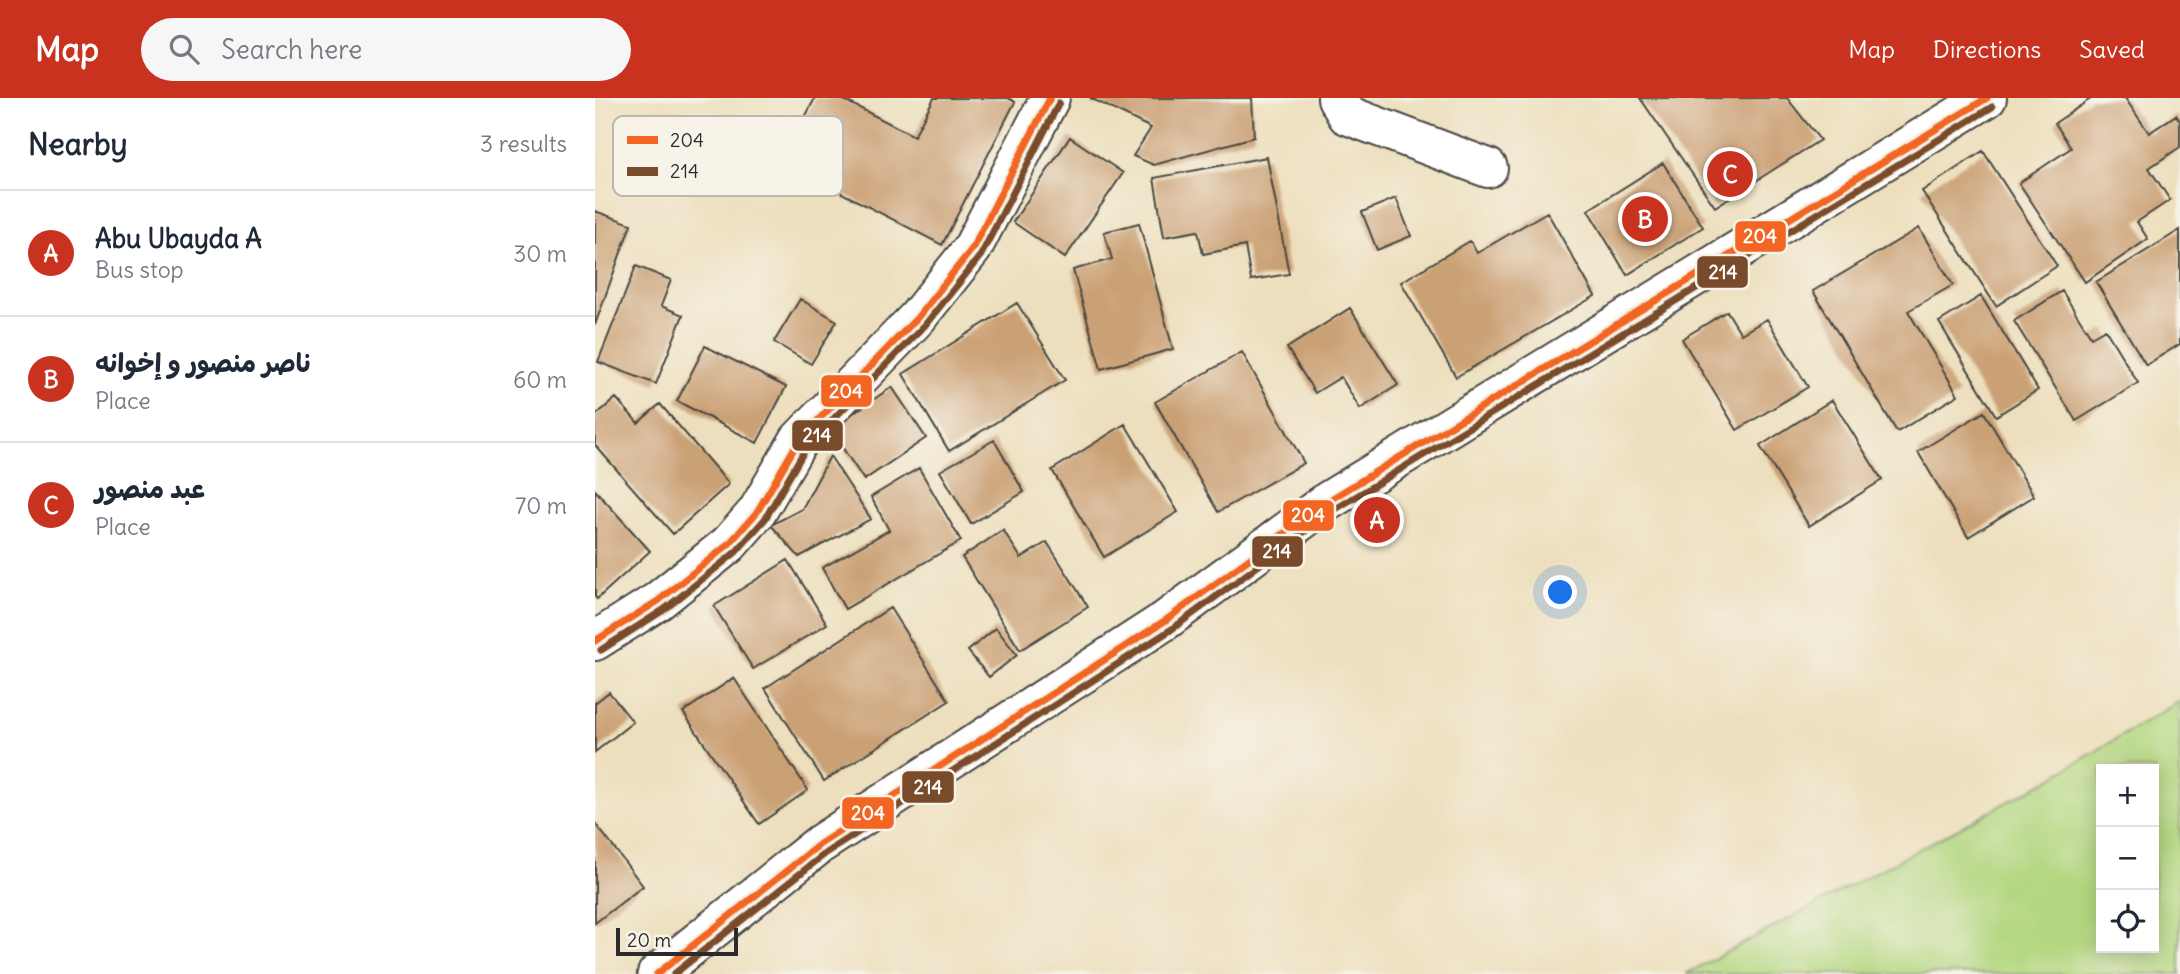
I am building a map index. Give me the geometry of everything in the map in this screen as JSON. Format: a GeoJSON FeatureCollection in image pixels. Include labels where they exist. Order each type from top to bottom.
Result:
{"type":"FeatureCollection","features":[{"type":"Feature","properties":{"kind":"street"},"geometry":{"type":"LineString","coordinates":[[595,641],[668,593],[729,544],[757,512],[799,440],[917,318],[972,249],[1050,98]]}},
{"type":"Feature","properties":{"kind":"street"},"geometry":{"type":"LineString","coordinates":[[1337,98],[1347,115],[1488,168]]}},
{"type":"Feature","properties":{"kind":"street"},"geometry":{"type":"LineString","coordinates":[[657,974],[820,844],[1166,620],[1328,500],[1987,98]]}},
{"type":"Feature","properties":{"kind":"green space"},"geometry":{"type":"Polygon","coordinates":[[[2180,701],[2180,974],[1686,974],[2039,785],[2180,701]]]}},
{"type":"Feature","properties":{"kind":"building"},"geometry":{"type":"Polygon","coordinates":[[[815,98],[840,98],[914,136],[934,98],[1008,98],[1015,102],[942,245],[843,194],[843,116],[806,116],[815,98]]]}},
{"type":"Feature","properties":{"kind":"building"},"geometry":{"type":"Polygon","coordinates":[[[1090,98],[1252,98],[1254,137],[1154,165],[1133,156],[1151,128],[1090,98]]]}},
{"type":"Feature","properties":{"kind":"building"},"geometry":{"type":"Polygon","coordinates":[[[1640,98],[1787,98],[1820,140],[1715,207],[1640,98]]]}},
{"type":"Feature","properties":{"kind":"building"},"geometry":{"type":"Polygon","coordinates":[[[2092,98],[2125,98],[2149,133],[2176,115],[2180,121],[2180,147],[2149,168],[2170,200],[2137,222],[2148,239],[2085,282],[2019,183],[2071,148],[2055,123],[2092,98]]]}},
{"type":"Feature","properties":{"kind":"building"},"geometry":{"type":"Polygon","coordinates":[[[1070,137],[1123,173],[1065,258],[1013,222],[1070,137]]]}},
{"type":"Feature","properties":{"kind":"building"},"geometry":{"type":"Polygon","coordinates":[[[1983,151],[2057,266],[1996,306],[1922,191],[1983,151]]]}},
{"type":"Feature","properties":{"kind":"building"},"geometry":{"type":"Polygon","coordinates":[[[1267,157],[1289,274],[1251,280],[1245,246],[1203,254],[1198,231],[1164,237],[1154,178],[1267,157]]]}},
{"type":"Feature","properties":{"kind":"building"},"geometry":{"type":"Polygon","coordinates":[[[1663,163],[1703,227],[1627,275],[1588,210],[1663,163]]]}},
{"type":"Feature","properties":{"kind":"building"},"geometry":{"type":"Polygon","coordinates":[[[1396,198],[1411,236],[1377,250],[1362,212],[1396,198]]]}},
{"type":"Feature","properties":{"kind":"building"},"geometry":{"type":"Polygon","coordinates":[[[595,211],[631,224],[595,325],[595,211]]]}},
{"type":"Feature","properties":{"kind":"building"},"geometry":{"type":"Polygon","coordinates":[[[1547,212],[1595,296],[1456,377],[1401,282],[1470,241],[1477,253],[1547,212]]]}},
{"type":"Feature","properties":{"kind":"building"},"geometry":{"type":"Polygon","coordinates":[[[1139,223],[1173,349],[1101,369],[1073,270],[1112,259],[1104,232],[1139,223]]]}},
{"type":"Feature","properties":{"kind":"building"},"geometry":{"type":"Polygon","coordinates":[[[1919,228],[1953,285],[1908,311],[1958,395],[1897,432],[1813,291],[1919,228]]]}},
{"type":"Feature","properties":{"kind":"building"},"geometry":{"type":"Polygon","coordinates":[[[2180,230],[2180,344],[2146,365],[2096,282],[2180,230]]]}},
{"type":"Feature","properties":{"kind":"building"},"geometry":{"type":"Polygon","coordinates":[[[636,266],[671,280],[661,306],[683,315],[656,384],[598,362],[636,266]]]}},
{"type":"Feature","properties":{"kind":"building"},"geometry":{"type":"Polygon","coordinates":[[[2062,291],[2091,337],[2105,329],[2138,383],[2076,421],[2014,321],[2062,291]]]}},
{"type":"Feature","properties":{"kind":"building"},"geometry":{"type":"Polygon","coordinates":[[[1981,296],[2038,390],[1996,416],[1939,322],[1981,296]]]}},
{"type":"Feature","properties":{"kind":"building"},"geometry":{"type":"Polygon","coordinates":[[[800,299],[837,321],[811,364],[774,342],[800,299]]]}},
{"type":"Feature","properties":{"kind":"building"},"geometry":{"type":"Polygon","coordinates":[[[1017,303],[1065,380],[949,451],[903,374],[1017,303]]]}},
{"type":"Feature","properties":{"kind":"building"},"geometry":{"type":"Polygon","coordinates":[[[1350,308],[1398,385],[1360,409],[1341,377],[1315,393],[1287,348],[1350,308]]]}},
{"type":"Feature","properties":{"kind":"building"},"geometry":{"type":"Polygon","coordinates":[[[1727,311],[1741,334],[1767,319],[1808,387],[1737,430],[1682,339],[1727,311]]]}},
{"type":"Feature","properties":{"kind":"building"},"geometry":{"type":"Polygon","coordinates":[[[705,346],[786,387],[757,443],[677,401],[705,346]]]}},
{"type":"Feature","properties":{"kind":"building"},"geometry":{"type":"Polygon","coordinates":[[[1242,352],[1304,463],[1218,512],[1155,402],[1242,352]]]}},
{"type":"Feature","properties":{"kind":"building"},"geometry":{"type":"Polygon","coordinates":[[[892,387],[926,438],[864,480],[830,429],[892,387]]]}},
{"type":"Feature","properties":{"kind":"building"},"geometry":{"type":"Polygon","coordinates":[[[616,398],[638,423],[660,404],[729,484],[673,534],[595,445],[595,416],[616,398]]]}},
{"type":"Feature","properties":{"kind":"building"},"geometry":{"type":"Polygon","coordinates":[[[1832,400],[1882,480],[1809,526],[1760,446],[1832,400]]]}},
{"type":"Feature","properties":{"kind":"building"},"geometry":{"type":"Polygon","coordinates":[[[1984,412],[2034,496],[1968,537],[1918,452],[1984,412]]]}},
{"type":"Feature","properties":{"kind":"building"},"geometry":{"type":"Polygon","coordinates":[[[1125,424],[1178,512],[1104,557],[1052,470],[1125,424]]]}},
{"type":"Feature","properties":{"kind":"building"},"geometry":{"type":"Polygon","coordinates":[[[994,440],[1024,492],[971,524],[940,471],[994,440]]]}},
{"type":"Feature","properties":{"kind":"building"},"geometry":{"type":"Polygon","coordinates":[[[830,456],[871,519],[799,557],[771,525],[802,509],[830,456]]]}},
{"type":"Feature","properties":{"kind":"building"},"geometry":{"type":"Polygon","coordinates":[[[919,468],[961,541],[845,609],[822,568],[889,530],[871,497],[919,468]]]}},
{"type":"Feature","properties":{"kind":"building"},"geometry":{"type":"Polygon","coordinates":[[[595,490],[650,551],[597,599],[595,597],[595,490]]]}},
{"type":"Feature","properties":{"kind":"building"},"geometry":{"type":"Polygon","coordinates":[[[1003,530],[1021,558],[1047,542],[1088,607],[1020,650],[962,557],[1003,530]]]}},
{"type":"Feature","properties":{"kind":"building"},"geometry":{"type":"Polygon","coordinates":[[[788,560],[827,624],[753,669],[714,606],[788,560]]]}},
{"type":"Feature","properties":{"kind":"building"},"geometry":{"type":"Polygon","coordinates":[[[890,608],[949,701],[824,781],[765,688],[890,608]]]}},
{"type":"Feature","properties":{"kind":"building"},"geometry":{"type":"Polygon","coordinates":[[[996,628],[1017,655],[989,677],[968,651],[996,628]]]}},
{"type":"Feature","properties":{"kind":"building"},"geometry":{"type":"Polygon","coordinates":[[[734,678],[808,790],[759,824],[683,712],[734,678]]]}},
{"type":"Feature","properties":{"kind":"building"},"geometry":{"type":"Polygon","coordinates":[[[609,692],[633,722],[595,752],[595,703],[609,692]]]}},
{"type":"Feature","properties":{"kind":"building"},"geometry":{"type":"Polygon","coordinates":[[[595,823],[643,886],[595,923],[595,823]]]}},
{"type":"Feature","properties":{"kind":"transit line","name":"204"},"geometry":{"type":"LineString","coordinates":[[595,641],[658,601],[729,544],[757,512],[799,440],[917,318],[972,249],[1050,98]]}},
{"type":"Feature","properties":{"kind":"transit line","name":"204"},"geometry":{"type":"LineString","coordinates":[[657,974],[820,844],[1166,620],[1328,501],[1987,98]]}},
{"type":"Feature","properties":{"kind":"transit line","name":"214"},"geometry":{"type":"LineString","coordinates":[[601,650],[665,609],[736,552],[765,519],[807,446],[925,325],[981,255],[1059,103]]}},
{"type":"Feature","properties":{"kind":"transit line","name":"214"},"geometry":{"type":"LineString","coordinates":[[674,974],[826,853],[1172,629],[1334,510],[1992,107]]}},
{"type":"Feature","properties":{"kind":"place","name":"عبد منصور"},"geometry":{"type":"Point","coordinates":[1730,174]}},
{"type":"Feature","properties":{"kind":"place","name":"ناصر منصور و إخوانه"},"geometry":{"type":"Point","coordinates":[1645,219]}},
{"type":"Feature","properties":{"kind":"place","name":"Abu Ubayda A"},"geometry":{"type":"Point","coordinates":[1377,520]}}]}
